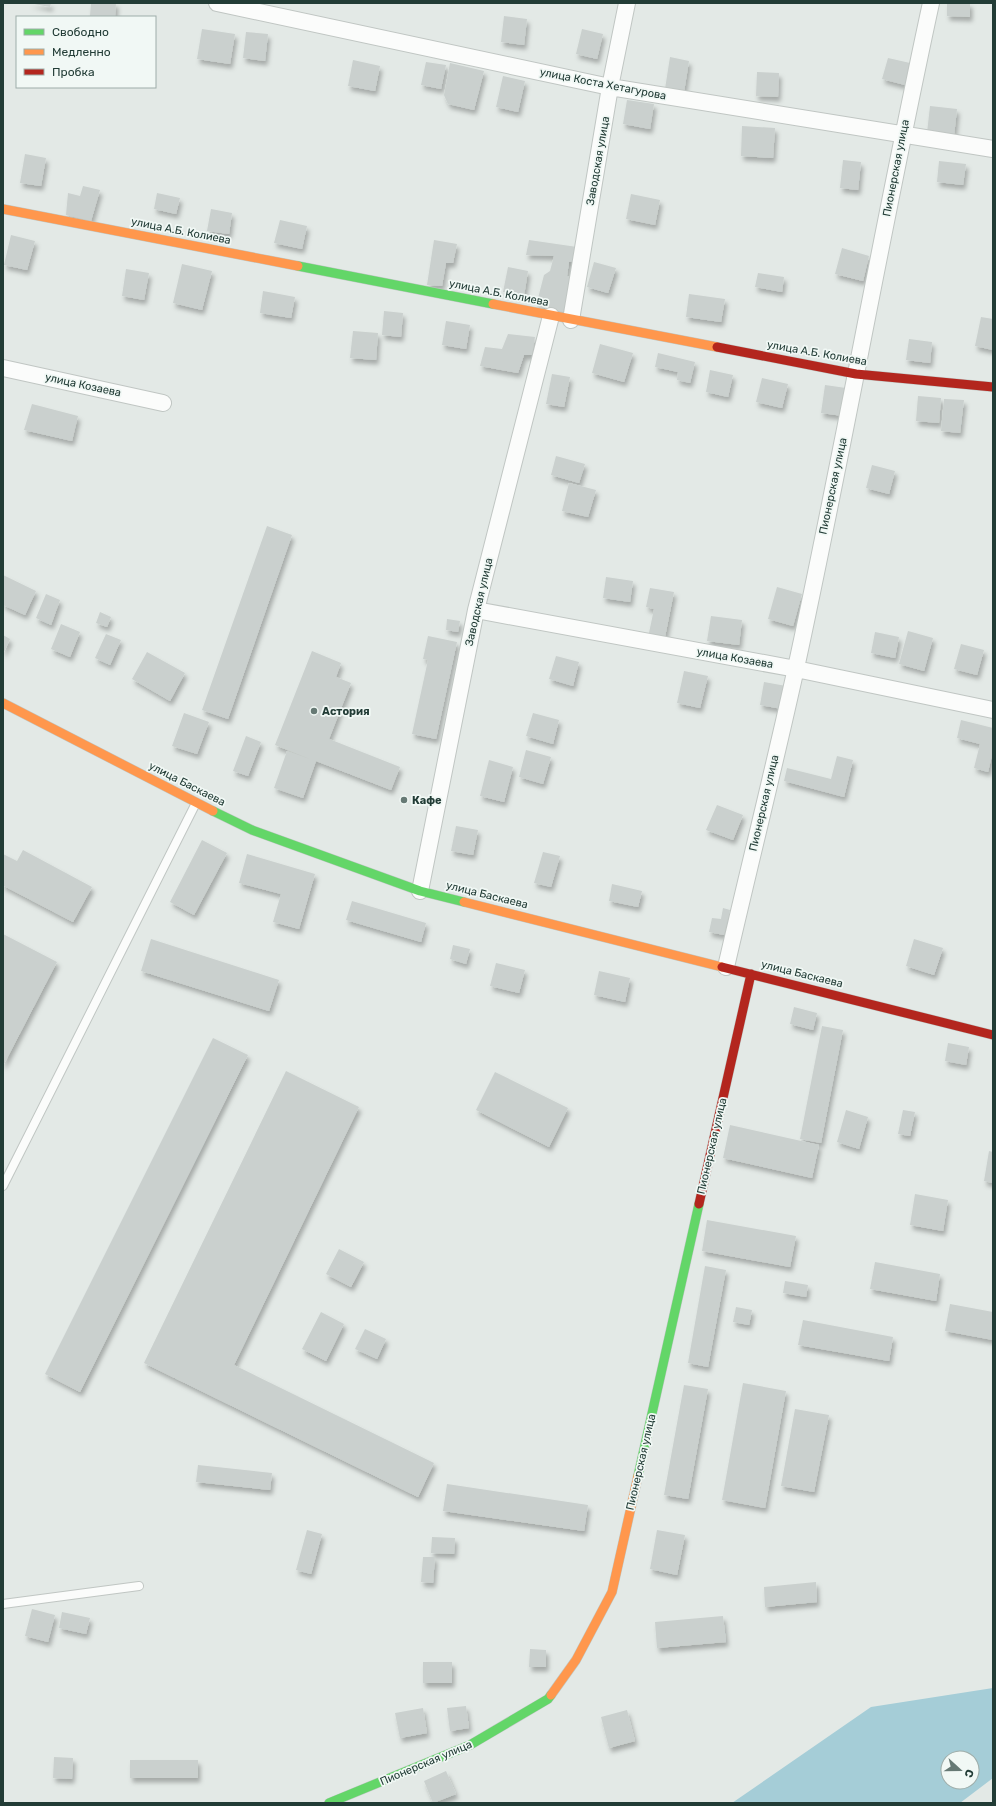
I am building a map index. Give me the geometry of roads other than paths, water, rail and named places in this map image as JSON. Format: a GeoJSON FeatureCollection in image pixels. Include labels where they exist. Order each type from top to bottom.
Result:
{"type":"FeatureCollection","features":[{"type":"Feature","properties":{"kind":"street","name":"улица Коста Хетагурова"},"geometry":{"type":"LineString","coordinates":[[217,3],[610,87],[902,136],[993,149]]}},
{"type":"Feature","properties":{"kind":"street","name":"Заводская улица"},"geometry":{"type":"LineString","coordinates":[[571,320],[610,87],[627,3]]}},
{"type":"Feature","properties":{"kind":"street","name":"Пионерская улица"},"geometry":{"type":"LineString","coordinates":[[726,967],[796,669],[856,374],[902,136],[931,3]]}},
{"type":"Feature","properties":{"kind":"street","name":"улица А.Б. Колиева"},"geometry":{"type":"LineString","coordinates":[[3,209],[856,374],[993,386]]}},
{"type":"Feature","properties":{"kind":"street","name":"Заводская улица"},"geometry":{"type":"LineString","coordinates":[[420,890],[476,610],[551,316]]}},
{"type":"Feature","properties":{"kind":"street","name":"улица Козаева"},"geometry":{"type":"LineString","coordinates":[[3,368],[163,403]]}},
{"type":"Feature","properties":{"kind":"street","name":"улица Козаева"},"geometry":{"type":"LineString","coordinates":[[476,610],[796,669],[993,710]]}},
{"type":"Feature","properties":{"kind":"street","name":"улица Баскаева"},"geometry":{"type":"LineString","coordinates":[[3,703],[252,830],[420,890],[993,1035]]}},
{"type":"Feature","properties":{"kind":"street","name":"Пионерская улица"},"geometry":{"type":"LineString","coordinates":[[329,1803],[470,1745],[548,1699],[576,1660],[612,1592],[751,974]]}},
{"type":"Feature","properties":{"kind":"lane"},"geometry":{"type":"LineString","coordinates":[[3,1186],[196,802]]}},
{"type":"Feature","properties":{"kind":"lane"},"geometry":{"type":"LineString","coordinates":[[3,1604],[138,1586]]}},
{"type":"Feature","properties":{"kind":"water"},"geometry":{"type":"Polygon","coordinates":[[[993,1688],[993,1778],[980,1788],[980,1750],[940,1750],[940,1790],[977,1790],[960,1803],[732,1803],[871,1707],[993,1688]]]}},
{"type":"Feature","properties":{"kind":"place","name":"Астория"},"geometry":{"type":"Point","coordinates":[314,711]}},
{"type":"Feature","properties":{"kind":"place","name":"Кафе"},"geometry":{"type":"Point","coordinates":[404,800]}}]}
